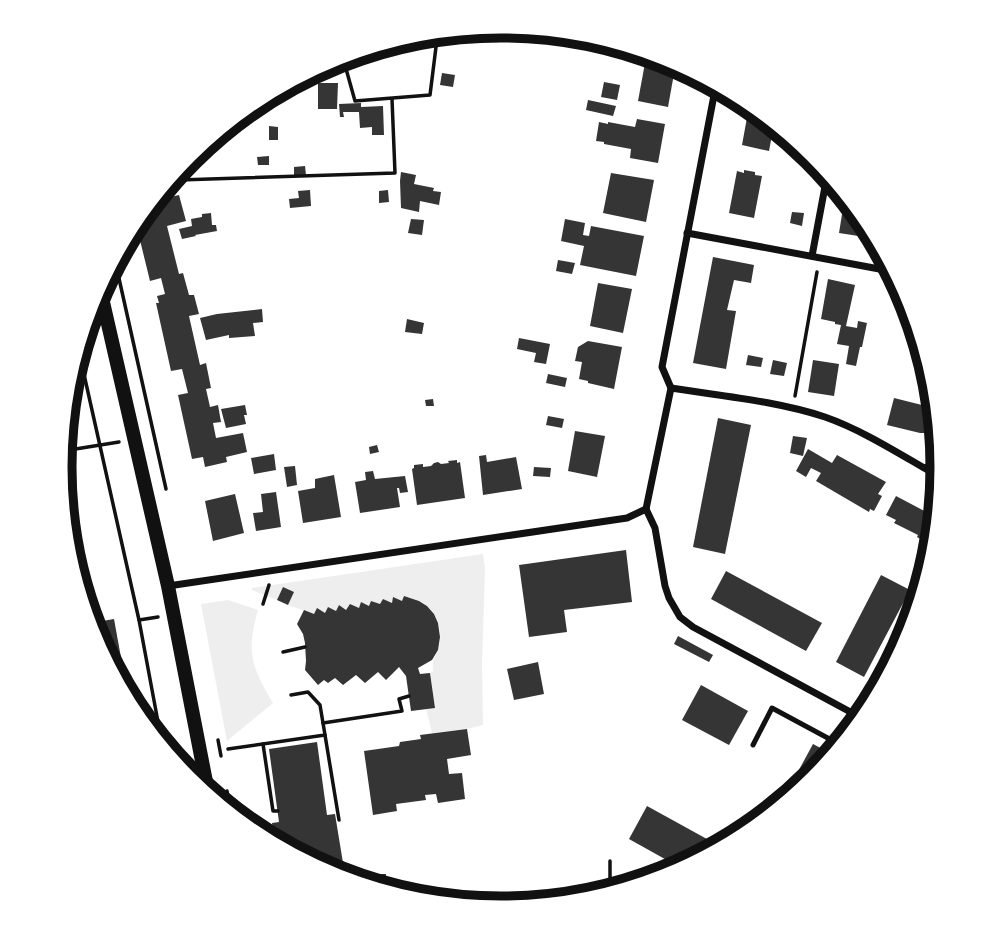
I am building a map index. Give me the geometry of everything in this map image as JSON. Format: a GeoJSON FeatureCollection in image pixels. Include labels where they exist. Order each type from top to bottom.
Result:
{"type":"FeatureCollection","features":[{"type":"Feature","properties":{"kind":"main road"},"geometry":{"type":"LineString","coordinates":[[104,306],[168,586],[205,778]]}},
{"type":"Feature","properties":{"kind":"street"},"geometry":{"type":"LineString","coordinates":[[714,95],[662,367],[671,388],[646,509],[655,528],[665,586],[680,617],[693,627],[853,713]]}},
{"type":"Feature","properties":{"kind":"street"},"geometry":{"type":"LineString","coordinates":[[816,256],[826,187]]}},
{"type":"Feature","properties":{"kind":"street"},"geometry":{"type":"LineString","coordinates":[[687,233],[881,269]]}},
{"type":"Feature","properties":{"kind":"street"},"geometry":{"type":"LineString","coordinates":[[671,388],[792,408],[826,418],[851,428],[930,472]]}},
{"type":"Feature","properties":{"kind":"street"},"geometry":{"type":"LineString","coordinates":[[168,586],[627,518],[646,509]]}},
{"type":"Feature","properties":{"kind":"lane"},"geometry":{"type":"LineString","coordinates":[[923,468],[930,464]]}},
{"type":"Feature","properties":{"kind":"lane"},"geometry":{"type":"LineString","coordinates":[[752,745],[772,708],[832,740]]}},
{"type":"Feature","properties":{"kind":"path"},"geometry":{"type":"LineString","coordinates":[[346,68],[355,102],[430,95],[436,44]]}},
{"type":"Feature","properties":{"kind":"path"},"geometry":{"type":"LineString","coordinates":[[183,180],[395,173],[392,99]]}},
{"type":"Feature","properties":{"kind":"path"},"geometry":{"type":"LineString","coordinates":[[792,408],[816,256]]}},
{"type":"Feature","properties":{"kind":"path"},"geometry":{"type":"LineString","coordinates":[[83,371],[139,620],[159,726]]}},
{"type":"Feature","properties":{"kind":"path"},"geometry":{"type":"LineString","coordinates":[[73,449],[135,440]]}},
{"type":"Feature","properties":{"kind":"path"},"geometry":{"type":"LineString","coordinates":[[263,604],[268,586]]}},
{"type":"Feature","properties":{"kind":"path"},"geometry":{"type":"LineString","coordinates":[[283,652],[305,647]]}},
{"type":"Feature","properties":{"kind":"path"},"geometry":{"type":"LineString","coordinates":[[290,695],[308,692],[320,705],[339,820]]}},
{"type":"Feature","properties":{"kind":"path"},"geometry":{"type":"LineString","coordinates":[[323,723],[402,711],[399,699],[409,696]]}},
{"type":"Feature","properties":{"kind":"path"},"geometry":{"type":"LineString","coordinates":[[228,749],[325,735]]}},
{"type":"Feature","properties":{"kind":"path"},"geometry":{"type":"LineString","coordinates":[[263,744],[273,811],[278,811]]}},
{"type":"Feature","properties":{"kind":"path"},"geometry":{"type":"LineString","coordinates":[[610,861],[610,882]]}},
{"type":"Feature","properties":{"kind":"shaded area"},"geometry":{"type":"Polygon","coordinates":[[[483,554],[483,725],[467,729],[432,733],[426,709],[435,707],[430,673],[433,671],[433,661],[440,643],[440,629],[431,610],[420,601],[404,596],[402,601],[393,598],[392,603],[383,599],[380,604],[371,601],[369,606],[361,602],[359,608],[350,604],[346,610],[339,605],[336,611],[328,607],[325,613],[317,609],[314,614],[288,605],[294,592],[283,587],[277,600],[252,590],[252,588],[483,554]]]}},
{"type":"Feature","properties":{"kind":"shaded area"},"geometry":{"type":"Polygon","coordinates":[[[228,600],[258,610],[252,637],[253,658],[255,668],[273,703],[227,741],[201,604],[228,600]]]}},
{"type":"Feature","properties":{"kind":"building"},"geometry":{"type":"Polygon","coordinates":[[[645,63],[674,75],[668,107],[638,101],[645,63]]]}},
{"type":"Feature","properties":{"kind":"building"},"geometry":{"type":"Polygon","coordinates":[[[442,73],[455,75],[453,87],[440,85],[442,73]]]}},
{"type":"Feature","properties":{"kind":"building"},"geometry":{"type":"Polygon","coordinates":[[[604,82],[620,85],[617,100],[601,97],[604,82]]]}},
{"type":"Feature","properties":{"kind":"building"},"geometry":{"type":"Polygon","coordinates":[[[318,83],[338,83],[337,109],[318,109],[318,83]]]}},
{"type":"Feature","properties":{"kind":"building"},"geometry":{"type":"Polygon","coordinates":[[[588,100],[616,106],[613,116],[586,110],[588,100]]]}},
{"type":"Feature","properties":{"kind":"building"},"geometry":{"type":"Polygon","coordinates":[[[361,103],[361,107],[383,106],[384,135],[372,135],[372,127],[360,128],[359,112],[343,112],[344,117],[340,117],[339,104],[361,103]]]}},
{"type":"Feature","properties":{"kind":"building"},"geometry":{"type":"Polygon","coordinates":[[[747,117],[772,135],[769,151],[742,145],[747,117]]]}},
{"type":"Feature","properties":{"kind":"building"},"geometry":{"type":"Polygon","coordinates":[[[637,119],[665,124],[658,163],[630,158],[631,149],[596,141],[599,122],[635,127],[637,119]]]}},
{"type":"Feature","properties":{"kind":"building"},"geometry":{"type":"Polygon","coordinates":[[[269,126],[278,127],[278,140],[269,140],[269,126]]]}},
{"type":"Feature","properties":{"kind":"building"},"geometry":{"type":"Polygon","coordinates":[[[269,156],[269,165],[258,165],[257,157],[269,156]]]}},
{"type":"Feature","properties":{"kind":"building"},"geometry":{"type":"Polygon","coordinates":[[[305,166],[306,175],[294,176],[294,167],[305,166]]]}},
{"type":"Feature","properties":{"kind":"building"},"geometry":{"type":"Polygon","coordinates":[[[744,170],[762,176],[754,218],[729,213],[737,171],[744,173],[744,170]]]}},
{"type":"Feature","properties":{"kind":"building"},"geometry":{"type":"Polygon","coordinates":[[[401,172],[416,175],[414,184],[441,192],[439,205],[420,201],[419,212],[401,208],[401,172]]]}},
{"type":"Feature","properties":{"kind":"building"},"geometry":{"type":"Polygon","coordinates":[[[611,173],[654,180],[646,222],[603,213],[611,173]]]}},
{"type":"Feature","properties":{"kind":"building"},"geometry":{"type":"Polygon","coordinates":[[[310,190],[311,206],[290,208],[289,199],[299,198],[298,191],[310,190]]]}},
{"type":"Feature","properties":{"kind":"building"},"geometry":{"type":"Polygon","coordinates":[[[388,190],[389,202],[379,203],[379,191],[388,190]]]}},
{"type":"Feature","properties":{"kind":"building"},"geometry":{"type":"Polygon","coordinates":[[[179,195],[186,221],[167,226],[179,274],[183,273],[189,295],[194,295],[199,314],[189,316],[200,365],[206,363],[211,388],[206,389],[210,407],[218,405],[221,422],[213,423],[216,438],[243,433],[247,452],[226,457],[227,462],[205,467],[203,457],[192,459],[178,395],[188,393],[182,369],[171,371],[156,303],[159,303],[157,296],[165,294],[161,278],[150,281],[139,237],[168,198],[179,195]]]}},
{"type":"Feature","properties":{"kind":"building"},"geometry":{"type":"Polygon","coordinates":[[[843,209],[863,237],[839,233],[843,209]]]}},
{"type":"Feature","properties":{"kind":"building"},"geometry":{"type":"Polygon","coordinates":[[[792,212],[804,213],[802,226],[790,223],[792,212]]]}},
{"type":"Feature","properties":{"kind":"building"},"geometry":{"type":"Polygon","coordinates":[[[211,213],[212,225],[216,225],[217,231],[182,239],[179,229],[192,226],[191,219],[211,213]]]}},
{"type":"Feature","properties":{"kind":"building"},"geometry":{"type":"Polygon","coordinates":[[[411,219],[424,220],[422,235],[408,233],[411,219]]]}},
{"type":"Feature","properties":{"kind":"building"},"geometry":{"type":"Polygon","coordinates":[[[565,219],[585,223],[583,235],[589,236],[591,226],[644,236],[636,276],[580,265],[584,246],[561,241],[565,219]]]}},
{"type":"Feature","properties":{"kind":"building"},"geometry":{"type":"Polygon","coordinates":[[[713,257],[754,265],[751,283],[734,280],[727,310],[736,311],[726,369],[693,363],[713,257]]]}},
{"type":"Feature","properties":{"kind":"building"},"geometry":{"type":"Polygon","coordinates":[[[558,260],[575,263],[572,274],[556,271],[558,260]]]}},
{"type":"Feature","properties":{"kind":"building"},"geometry":{"type":"Polygon","coordinates":[[[828,279],[855,285],[846,326],[857,328],[858,321],[867,323],[856,366],[846,364],[849,346],[837,344],[841,325],[821,319],[828,279]]]}},
{"type":"Feature","properties":{"kind":"building"},"geometry":{"type":"Polygon","coordinates":[[[598,283],[632,289],[623,333],[590,326],[598,283]]]}},
{"type":"Feature","properties":{"kind":"building"},"geometry":{"type":"Polygon","coordinates":[[[262,309],[263,322],[253,323],[255,336],[229,338],[229,335],[206,340],[200,318],[262,309]]]}},
{"type":"Feature","properties":{"kind":"building"},"geometry":{"type":"Polygon","coordinates":[[[407,319],[424,323],[422,334],[405,332],[407,319]]]}},
{"type":"Feature","properties":{"kind":"building"},"geometry":{"type":"Polygon","coordinates":[[[519,338],[550,344],[546,364],[534,362],[536,353],[517,349],[519,338]]]}},
{"type":"Feature","properties":{"kind":"building"},"geometry":{"type":"Polygon","coordinates":[[[588,341],[622,347],[614,389],[579,379],[582,362],[575,361],[578,347],[588,341]]]}},
{"type":"Feature","properties":{"kind":"building"},"geometry":{"type":"Polygon","coordinates":[[[748,355],[763,358],[761,367],[746,365],[748,355]]]}},
{"type":"Feature","properties":{"kind":"building"},"geometry":{"type":"Polygon","coordinates":[[[773,360],[787,363],[784,376],[770,374],[773,360]]]}},
{"type":"Feature","properties":{"kind":"building"},"geometry":{"type":"Polygon","coordinates":[[[813,360],[839,364],[834,396],[808,392],[813,360]]]}},
{"type":"Feature","properties":{"kind":"building"},"geometry":{"type":"Polygon","coordinates":[[[548,374],[567,378],[565,387],[546,383],[548,374]]]}},
{"type":"Feature","properties":{"kind":"building"},"geometry":{"type":"Polygon","coordinates":[[[894,398],[925,406],[928,433],[887,425],[894,398]]]}},
{"type":"Feature","properties":{"kind":"building"},"geometry":{"type":"Polygon","coordinates":[[[433,399],[434,406],[426,406],[425,400],[433,399]]]}},
{"type":"Feature","properties":{"kind":"building"},"geometry":{"type":"Polygon","coordinates":[[[245,405],[246,424],[226,428],[221,409],[245,405]]]}},
{"type":"Feature","properties":{"kind":"building"},"geometry":{"type":"Polygon","coordinates":[[[548,416],[564,419],[562,428],[546,425],[548,416]]]}},
{"type":"Feature","properties":{"kind":"building"},"geometry":{"type":"Polygon","coordinates":[[[718,418],[751,425],[725,554],[693,547],[718,418]]]}},
{"type":"Feature","properties":{"kind":"building"},"geometry":{"type":"Polygon","coordinates":[[[575,431],[605,436],[597,477],[568,471],[575,431]]]}},
{"type":"Feature","properties":{"kind":"building"},"geometry":{"type":"Polygon","coordinates":[[[793,436],[807,438],[803,456],[790,453],[793,436]]]}},
{"type":"Feature","properties":{"kind":"building"},"geometry":{"type":"Polygon","coordinates":[[[377,445],[379,452],[370,454],[369,447],[377,445]]]}},
{"type":"Feature","properties":{"kind":"building"},"geometry":{"type":"Polygon","coordinates":[[[808,449],[832,463],[837,455],[886,482],[878,494],[882,496],[874,511],[870,509],[869,512],[816,481],[821,473],[811,468],[806,477],[796,471],[808,449]]]}},
{"type":"Feature","properties":{"kind":"building"},"geometry":{"type":"Polygon","coordinates":[[[274,454],[276,470],[254,474],[251,458],[274,454]]]}},
{"type":"Feature","properties":{"kind":"building"},"geometry":{"type":"Polygon","coordinates":[[[486,455],[487,462],[516,457],[522,489],[483,495],[479,456],[486,455]]]}},
{"type":"Feature","properties":{"kind":"building"},"geometry":{"type":"Polygon","coordinates":[[[457,460],[457,463],[460,462],[465,498],[417,505],[412,469],[414,465],[423,464],[423,467],[457,460]]]}},
{"type":"Feature","properties":{"kind":"building"},"geometry":{"type":"Polygon","coordinates":[[[295,466],[297,485],[287,487],[284,467],[295,466]]]}},
{"type":"Feature","properties":{"kind":"building"},"geometry":{"type":"Polygon","coordinates":[[[534,467],[551,468],[550,477],[533,476],[534,467]]]}},
{"type":"Feature","properties":{"kind":"building"},"geometry":{"type":"Polygon","coordinates":[[[373,471],[375,479],[405,476],[408,492],[400,493],[397,488],[400,507],[360,513],[355,482],[366,480],[365,472],[373,471]]]}},
{"type":"Feature","properties":{"kind":"building"},"geometry":{"type":"Polygon","coordinates":[[[334,475],[341,517],[303,523],[298,491],[315,488],[315,479],[334,475]]]}},
{"type":"Feature","properties":{"kind":"building"},"geometry":{"type":"Polygon","coordinates":[[[276,492],[281,527],[256,531],[253,513],[263,512],[261,494],[276,492]]]}},
{"type":"Feature","properties":{"kind":"building"},"geometry":{"type":"Polygon","coordinates":[[[235,494],[244,533],[213,541],[205,501],[235,494]]]}},
{"type":"Feature","properties":{"kind":"building"},"geometry":{"type":"Polygon","coordinates":[[[896,496],[927,512],[923,541],[918,535],[894,523],[896,520],[886,515],[896,496]]]}},
{"type":"Feature","properties":{"kind":"building"},"geometry":{"type":"Polygon","coordinates":[[[626,550],[632,602],[564,610],[567,632],[529,637],[519,565],[626,550]]]}},
{"type":"Feature","properties":{"kind":"building"},"geometry":{"type":"Polygon","coordinates":[[[726,571],[822,623],[806,651],[711,599],[726,571]]]}},
{"type":"Feature","properties":{"kind":"building"},"geometry":{"type":"Polygon","coordinates":[[[881,575],[910,590],[864,677],[836,662],[881,575]]]}},
{"type":"Feature","properties":{"kind":"building"},"geometry":{"type":"Polygon","coordinates":[[[283,587],[294,592],[288,605],[277,600],[283,587]]]}},
{"type":"Feature","properties":{"kind":"building"},"geometry":{"type":"Polygon","coordinates":[[[404,596],[427,606],[438,623],[438,650],[432,660],[418,668],[420,674],[430,673],[435,708],[411,711],[406,676],[399,667],[386,680],[378,672],[365,683],[356,675],[343,685],[335,678],[328,683],[324,680],[318,685],[305,670],[305,643],[297,624],[304,610],[314,614],[317,608],[325,613],[328,607],[336,611],[339,605],[346,610],[350,604],[359,608],[361,602],[369,606],[371,601],[380,604],[383,599],[392,603],[393,597],[402,601],[404,596]]]}},
{"type":"Feature","properties":{"kind":"building"},"geometry":{"type":"Polygon","coordinates":[[[114,619],[124,672],[116,657],[101,621],[114,619]]]}},
{"type":"Feature","properties":{"kind":"building"},"geometry":{"type":"Polygon","coordinates":[[[678,636],[713,655],[709,662],[674,644],[678,636]]]}},
{"type":"Feature","properties":{"kind":"building"},"geometry":{"type":"Polygon","coordinates":[[[538,662],[544,694],[514,700],[507,669],[538,662]]]}},
{"type":"Feature","properties":{"kind":"building"},"geometry":{"type":"Polygon","coordinates":[[[701,685],[748,711],[729,745],[682,720],[701,685]]]}},
{"type":"Feature","properties":{"kind":"building"},"geometry":{"type":"Polygon","coordinates":[[[467,729],[471,755],[447,759],[449,774],[462,773],[465,799],[438,803],[436,794],[425,795],[426,800],[396,804],[397,811],[373,815],[364,751],[399,746],[400,742],[421,739],[420,735],[467,729]]]}},
{"type":"Feature","properties":{"kind":"building"},"geometry":{"type":"Polygon","coordinates":[[[317,742],[327,815],[335,814],[344,867],[273,831],[272,823],[279,822],[269,749],[317,742]]]}},
{"type":"Feature","properties":{"kind":"building"},"geometry":{"type":"Polygon","coordinates":[[[813,744],[824,750],[804,771],[794,779],[813,744]]]}},
{"type":"Feature","properties":{"kind":"building"},"geometry":{"type":"Polygon","coordinates":[[[647,806],[711,841],[670,862],[629,839],[647,806]]]}},
{"type":"Feature","properties":{"kind":"building"},"geometry":{"type":"Polygon","coordinates":[[[386,874],[386,881],[367,875],[386,874]]]}}]}
